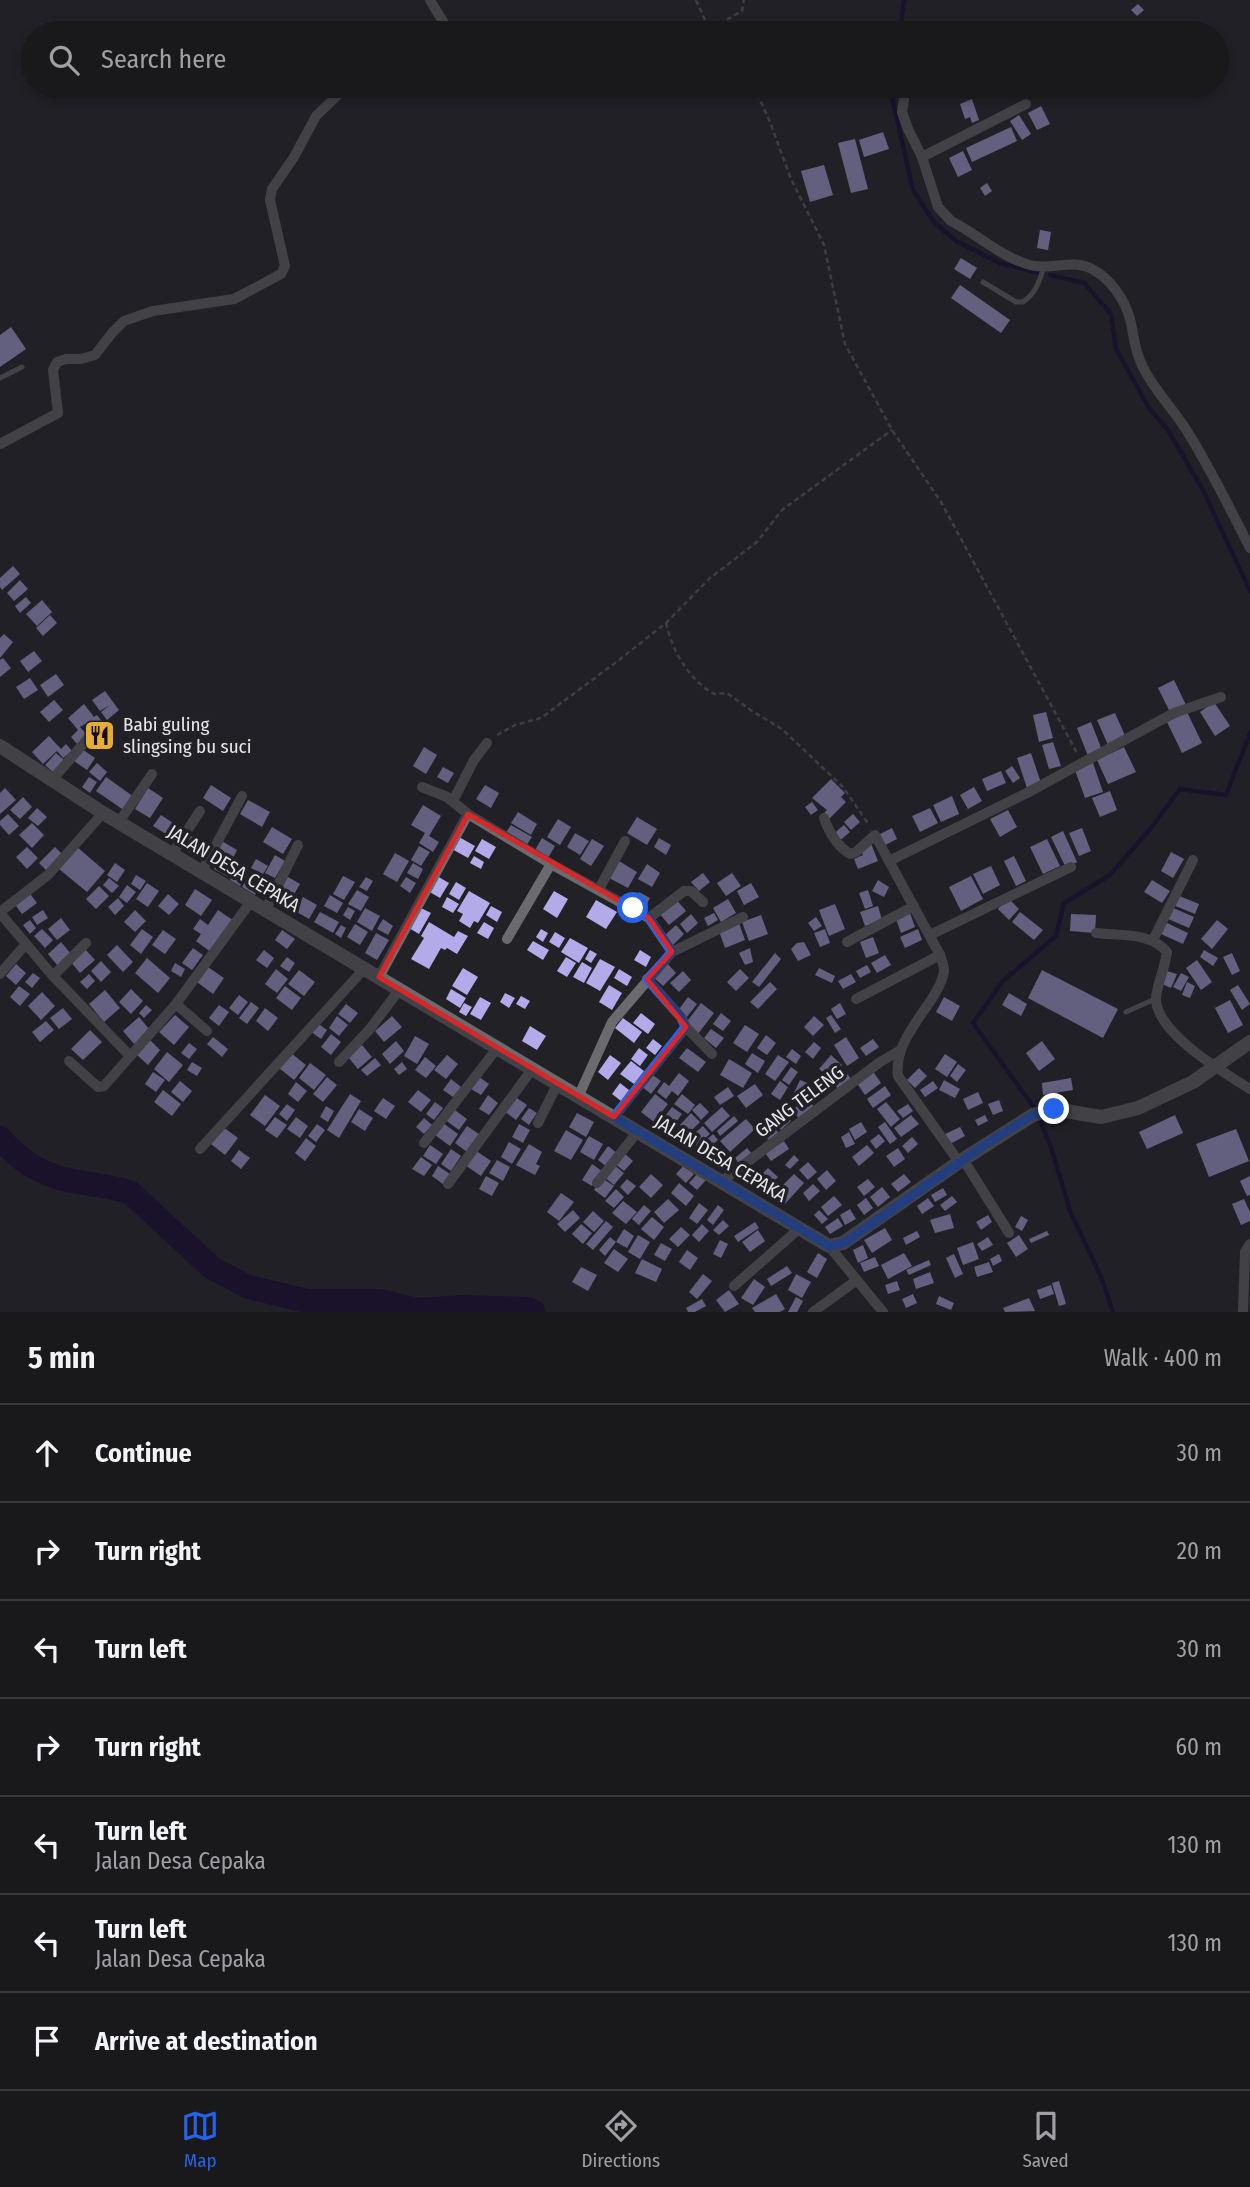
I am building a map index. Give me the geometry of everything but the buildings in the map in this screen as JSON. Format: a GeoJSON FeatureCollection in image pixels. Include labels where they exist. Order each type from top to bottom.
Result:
{"type":"FeatureCollection","features":[{"type":"Feature","properties":{"kind":"street"},"geometry":{"type":"LineString","coordinates":[[430,0],[443,21]]}},
{"type":"Feature","properties":{"kind":"street"},"geometry":{"type":"LineString","coordinates":[[0,444],[58,413],[53,370],[57,362],[95,355],[124,321],[153,311],[234,299],[281,274],[285,266],[270,200],[272,190],[316,116],[335,98]]}},
{"type":"Feature","properties":{"kind":"street"},"geometry":{"type":"LineString","coordinates":[[904,98],[902,112],[908,130],[922,157],[938,207],[946,218],[1032,266],[1083,265],[1107,279],[1129,315],[1137,354],[1143,368],[1198,450],[1250,548]]}},
{"type":"Feature","properties":{"kind":"street"},"geometry":{"type":"LineString","coordinates":[[922,157],[1026,104]]}},
{"type":"Feature","properties":{"kind":"street"},"geometry":{"type":"LineString","coordinates":[[889,861],[1027,793],[1174,713],[1221,697]]}},
{"type":"Feature","properties":{"kind":"street"},"geometry":{"type":"LineString","coordinates":[[51,780],[97,728]]}},
{"type":"Feature","properties":{"kind":"street"},"geometry":{"type":"LineString","coordinates":[[453,801],[474,760],[487,743]]}},
{"type":"Feature","properties":{"kind":"street","name":"JALAN DESA CEPAKA"},"geometry":{"type":"LineString","coordinates":[[0,747],[103,813],[829,1246]]}},
{"type":"Feature","properties":{"kind":"street"},"geometry":{"type":"LineString","coordinates":[[119,822],[152,774]]}},
{"type":"Feature","properties":{"kind":"street"},"geometry":{"type":"LineString","coordinates":[[422,787],[453,801],[468,814],[551,864],[599,888],[649,918],[672,952]]}},
{"type":"Feature","properties":{"kind":"street"},"geometry":{"type":"LineString","coordinates":[[202,871],[242,796]]}},
{"type":"Feature","properties":{"kind":"street"},"geometry":{"type":"LineString","coordinates":[[172,853],[200,811]]}},
{"type":"Feature","properties":{"kind":"street"},"geometry":{"type":"LineString","coordinates":[[103,813],[48,875],[0,912],[53,976],[130,1056]]}},
{"type":"Feature","properties":{"kind":"street"},"geometry":{"type":"LineString","coordinates":[[379,976],[468,814]]}},
{"type":"Feature","properties":{"kind":"street"},"geometry":{"type":"LineString","coordinates":[[824,818],[835,840],[850,854],[875,835],[940,955],[944,970],[942,982],[899,1051],[898,1076],[961,1161],[1009,1233]]}},
{"type":"Feature","properties":{"kind":"street"},"geometry":{"type":"LineString","coordinates":[[599,888],[625,841]]}},
{"type":"Feature","properties":{"kind":"street"},"geometry":{"type":"LineString","coordinates":[[266,909],[298,845]]}},
{"type":"Feature","properties":{"kind":"street"},"geometry":{"type":"LineString","coordinates":[[1153,940],[1193,860]]}},
{"type":"Feature","properties":{"kind":"street"},"geometry":{"type":"LineString","coordinates":[[506,939],[551,864]]}},
{"type":"Feature","properties":{"kind":"street"},"geometry":{"type":"LineString","coordinates":[[930,935],[1071,867]]}},
{"type":"Feature","properties":{"kind":"street"},"geometry":{"type":"LineString","coordinates":[[649,918],[684,891],[691,891],[703,902]]}},
{"type":"Feature","properties":{"kind":"street"},"geometry":{"type":"LineString","coordinates":[[69,1061],[100,1088],[104,1086],[176,1004],[252,901]]}},
{"type":"Feature","properties":{"kind":"street"},"geometry":{"type":"LineString","coordinates":[[847,942],[914,906]]}},
{"type":"Feature","properties":{"kind":"street"},"geometry":{"type":"LineString","coordinates":[[579,1096],[612,1022],[647,979],[672,952],[743,917]]}},
{"type":"Feature","properties":{"kind":"street"},"geometry":{"type":"LineString","coordinates":[[1096,933],[1153,940],[1167,951],[1156,998],[1158,1010],[1167,1025],[1186,1044],[1250,1089]]}},
{"type":"Feature","properties":{"kind":"street"},"geometry":{"type":"LineString","coordinates":[[53,976],[86,943]]}},
{"type":"Feature","properties":{"kind":"street"},"geometry":{"type":"LineString","coordinates":[[0,974],[26,944]]}},
{"type":"Feature","properties":{"kind":"street"},"geometry":{"type":"LineString","coordinates":[[856,999],[940,955]]}},
{"type":"Feature","properties":{"kind":"street"},"geometry":{"type":"LineString","coordinates":[[200,1149],[365,968]]}},
{"type":"Feature","properties":{"kind":"street"},"geometry":{"type":"LineString","coordinates":[[647,979],[681,1017],[685,1027],[712,1054]]}},
{"type":"Feature","properties":{"kind":"street"},"geometry":{"type":"LineString","coordinates":[[339,1062],[369,1030],[400,989]]}},
{"type":"Feature","properties":{"kind":"street"},"geometry":{"type":"LineString","coordinates":[[176,1004],[207,1031]]}},
{"type":"Feature","properties":{"kind":"street"},"geometry":{"type":"LineString","coordinates":[[614,1117],[685,1027]]}},
{"type":"Feature","properties":{"kind":"street"},"geometry":{"type":"LineString","coordinates":[[883,1312],[829,1246],[844,1243],[961,1161],[1033,1115],[1054,1109],[1101,1117],[1138,1108],[1193,1082],[1250,1042]]}},
{"type":"Feature","properties":{"kind":"street"},"geometry":{"type":"LineString","coordinates":[[424,1143],[498,1047]]}},
{"type":"Feature","properties":{"kind":"street","name":"GANG TELENG"},"geometry":{"type":"LineString","coordinates":[[722,1181],[880,1062],[899,1051]]}},
{"type":"Feature","properties":{"kind":"street"},"geometry":{"type":"LineString","coordinates":[[448,1184],[533,1068]]}},
{"type":"Feature","properties":{"kind":"street"},"geometry":{"type":"LineString","coordinates":[[538,1123],[558,1083]]}},
{"type":"Feature","properties":{"kind":"street"},"geometry":{"type":"LineString","coordinates":[[597,1183],[638,1131]]}},
{"type":"Feature","properties":{"kind":"street"},"geometry":{"type":"LineString","coordinates":[[734,1286],[800,1228]]}},
{"type":"Feature","properties":{"kind":"street"},"geometry":{"type":"LineString","coordinates":[[1244,1312],[1245,1252],[1250,1244]]}},
{"type":"Feature","properties":{"kind":"street"},"geometry":{"type":"LineString","coordinates":[[813,1312],[856,1280]]}},
{"type":"Feature","properties":{"kind":"lane"},"geometry":{"type":"LineString","coordinates":[[983,282],[1016,302],[1023,302],[1038,285],[1044,267]]}},
{"type":"Feature","properties":{"kind":"lane"},"geometry":{"type":"LineString","coordinates":[[0,378],[22,367]]}},
{"type":"Feature","properties":{"kind":"lane"},"geometry":{"type":"LineString","coordinates":[[1126,1012],[1156,998]]}},
{"type":"Feature","properties":{"kind":"path"},"geometry":{"type":"LineString","coordinates":[[696,0],[706,21]]}},
{"type":"Feature","properties":{"kind":"path"},"geometry":{"type":"LineString","coordinates":[[724,21],[742,11],[744,0]]}},
{"type":"Feature","properties":{"kind":"path"},"geometry":{"type":"LineString","coordinates":[[759,98],[791,179],[824,244],[845,344],[892,430],[941,502],[1083,763]]}},
{"type":"Feature","properties":{"kind":"path"},"geometry":{"type":"LineString","coordinates":[[487,743],[498,733],[515,725],[533,722],[548,714],[666,623],[709,579],[757,542],[782,510],[892,430]]}},
{"type":"Feature","properties":{"kind":"path"},"geometry":{"type":"LineString","coordinates":[[666,623],[674,649],[699,682],[713,694],[723,692],[736,698],[782,729],[844,787],[875,835]]}},
{"type":"Feature","properties":{"kind":"highlighted area"},"geometry":{"type":"Polygon","coordinates":[[[468,814],[649,918],[672,952],[647,979],[686,1027],[614,1117],[379,977],[468,814]]]}},
{"type":"Feature","properties":{"kind":"waterway"},"geometry":{"type":"LineString","coordinates":[[901,21],[904,0]]}},
{"type":"Feature","properties":{"kind":"waterway"},"geometry":{"type":"LineString","coordinates":[[892,98],[913,190],[933,221],[956,241],[1000,263],[1038,273]]}},
{"type":"Feature","properties":{"kind":"waterway"},"geometry":{"type":"LineString","coordinates":[[1050,275],[1084,283],[1111,314],[1116,349],[1149,408],[1168,430],[1203,490],[1250,591]]}},
{"type":"Feature","properties":{"kind":"waterway"},"geometry":{"type":"LineString","coordinates":[[1113,1312],[1101,1277],[1070,1211],[1051,1147],[1035,1109],[973,1023],[1003,981],[1056,936],[1064,903],[1110,875],[1151,828],[1180,789],[1226,795],[1250,733]]}},
{"type":"Feature","properties":{"kind":"waterway"},"geometry":{"type":"LineString","coordinates":[[0,1138],[14,1153],[38,1170],[68,1180],[131,1193],[212,1268],[248,1287],[307,1301],[380,1301],[417,1310],[464,1307],[529,1309],[534,1312]]}},
{"type":"Feature","properties":{"kind":"place","name":"Babi guling slingsing bu suci"},"geometry":{"type":"Point","coordinates":[100,735]}},
{"type":"Feature","properties":{"kind":"route"},"geometry":{"type":"LineString","coordinates":[[633,908],[649,918],[672,952],[647,979],[681,1017],[685,1027],[614,1117],[829,1246],[844,1243],[963,1159],[1033,1115],[1054,1109]]}}]}
